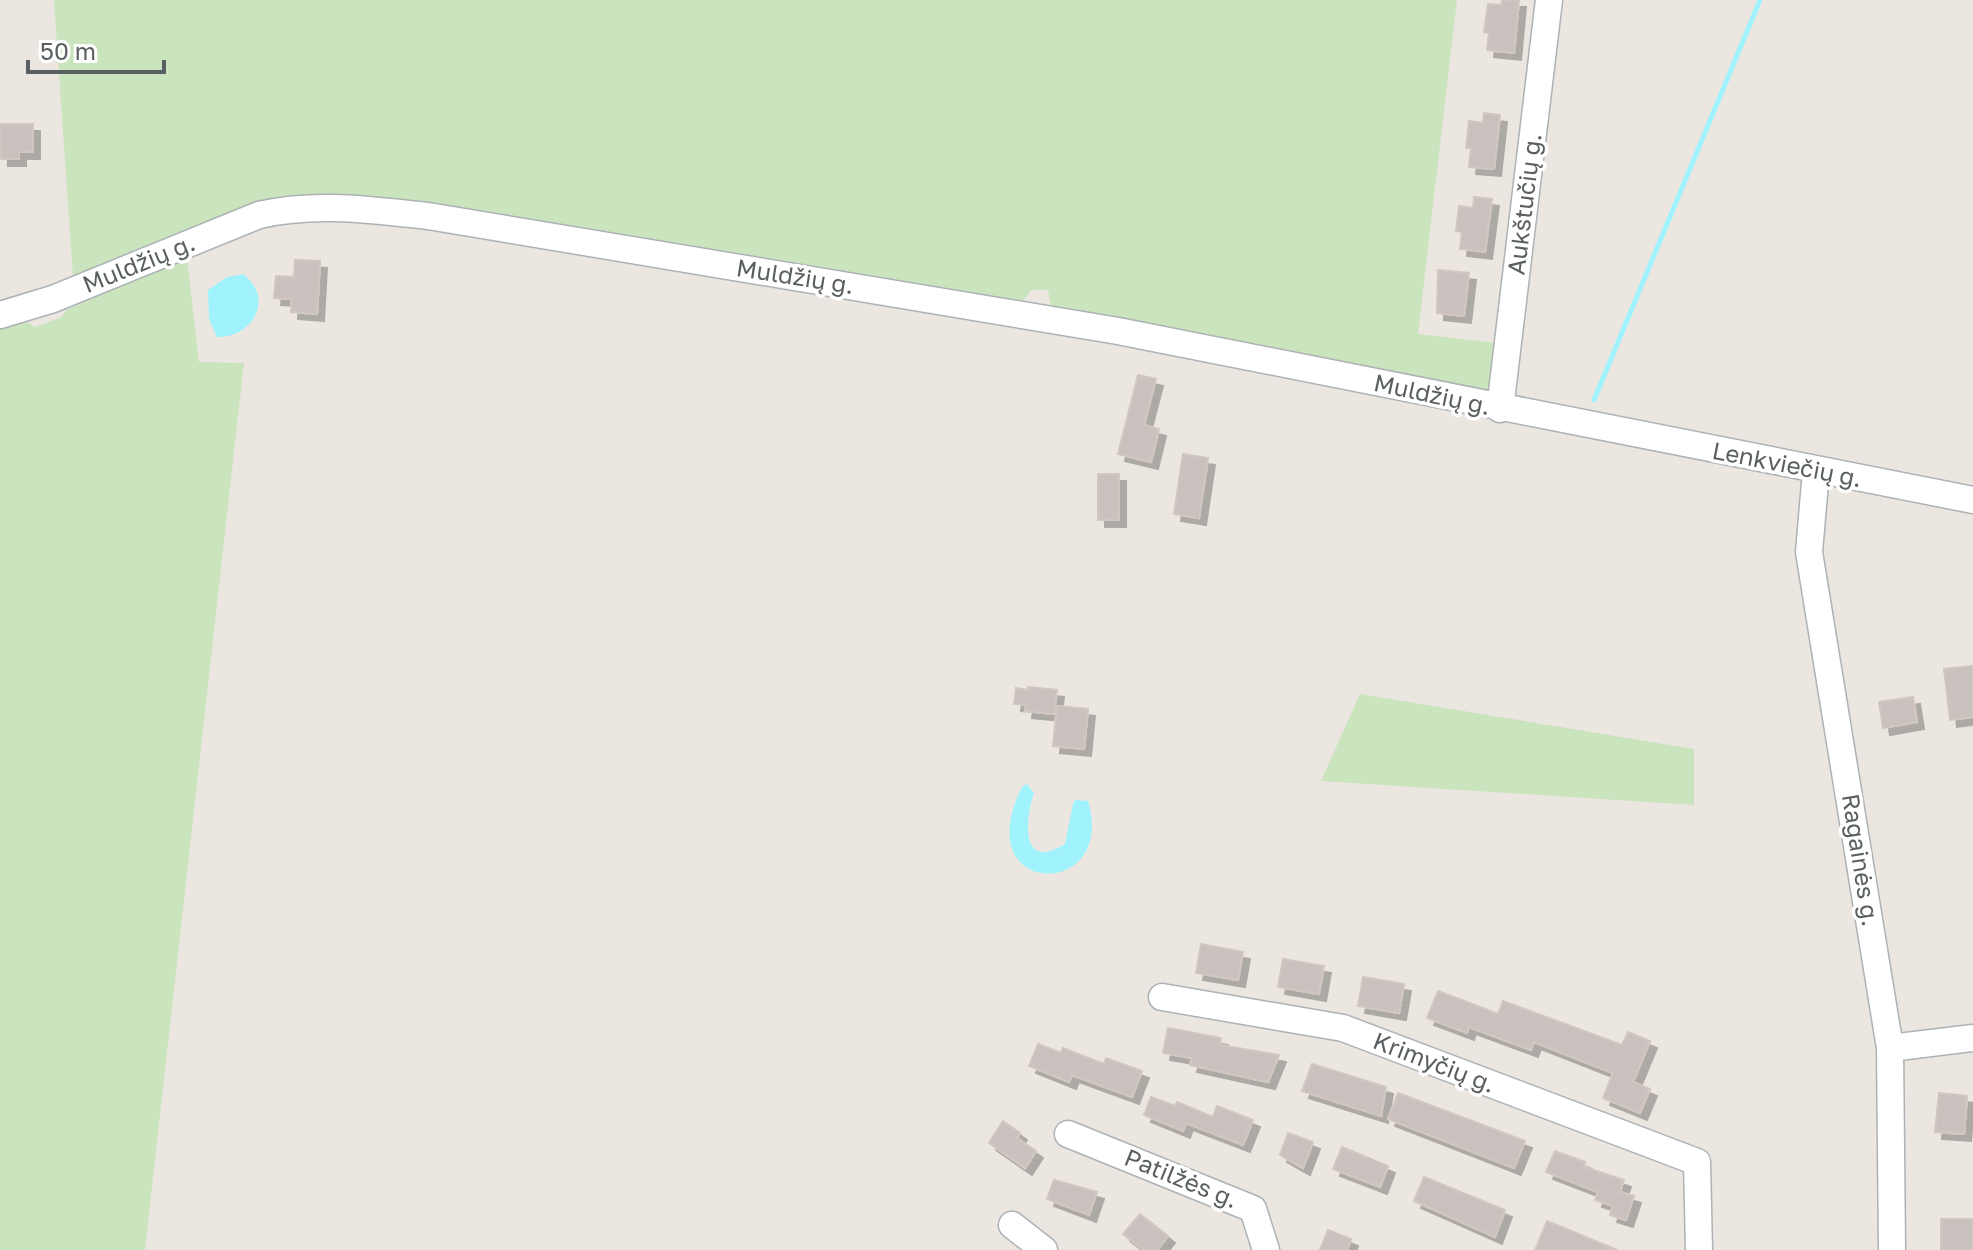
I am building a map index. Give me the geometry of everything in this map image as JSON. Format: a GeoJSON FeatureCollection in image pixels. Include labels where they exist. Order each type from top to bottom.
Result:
{"type":"FeatureCollection","features":[{"type":"Feature","properties":{"kind":"street","name":"Aukštučių g."},"geometry":{"type":"LineString","coordinates":[[1500,409],[1549,0]]}},
{"type":"Feature","properties":{"kind":"street","name":"Muldžių g."},"geometry":{"type":"LineString","coordinates":[[0,315],[53,299],[259,215],[290,208],[329,206],[428,216],[1036,317],[1601,428]]}},
{"type":"Feature","properties":{"kind":"street","name":"Lenkviečių g."},"geometry":{"type":"LineString","coordinates":[[1601,428],[1973,500]]}},
{"type":"Feature","properties":{"kind":"street","name":"Ragainės g."},"geometry":{"type":"LineString","coordinates":[[1816,471],[1809,552],[1890,1048],[1892,1250]]}},
{"type":"Feature","properties":{"kind":"street","name":"Krimyčių g."},"geometry":{"type":"LineString","coordinates":[[1162,997],[1343,1028],[1697,1162],[1699,1250]]}},
{"type":"Feature","properties":{"kind":"street"},"geometry":{"type":"LineString","coordinates":[[1890,1048],[1973,1038]]}},
{"type":"Feature","properties":{"kind":"street","name":"Patilžės g."},"geometry":{"type":"LineString","coordinates":[[1068,1134],[1253,1209],[1266,1250]]}},
{"type":"Feature","properties":{"kind":"street"},"geometry":{"type":"LineString","coordinates":[[1012,1225],[1044,1250]]}},
{"type":"Feature","properties":{"kind":"green space"},"geometry":{"type":"Polygon","coordinates":[[[54,0],[1457,0],[1418,334],[1498,343],[1490,392],[1057,309],[1050,302],[1048,290],[1031,290],[1024,300],[1007,304],[323,197],[73,278],[54,0]]]}},
{"type":"Feature","properties":{"kind":"green space"},"geometry":{"type":"Polygon","coordinates":[[[187,258],[199,362],[244,363],[145,1250],[0,1250],[0,327],[23,320],[35,327],[62,317],[66,310],[187,258]]]}},
{"type":"Feature","properties":{"kind":"green space"},"geometry":{"type":"Polygon","coordinates":[[[1360,694],[1694,749],[1694,805],[1321,781],[1360,694]]]}},
{"type":"Feature","properties":{"kind":"water"},"geometry":{"type":"Polygon","coordinates":[[[243,274],[258,294],[256,315],[241,331],[217,337],[209,319],[208,290],[227,277],[243,274]]]}},
{"type":"Feature","properties":{"kind":"water"},"geometry":{"type":"Polygon","coordinates":[[[1027,784],[1034,793],[1029,816],[1029,839],[1040,852],[1065,844],[1075,800],[1088,801],[1091,833],[1082,856],[1066,870],[1045,874],[1026,867],[1013,851],[1010,824],[1022,787],[1027,784]]]}},
{"type":"Feature","properties":{"kind":"building"},"geometry":{"type":"Polygon","coordinates":[[[1502,0],[1519,0],[1514,53],[1487,50],[1489,33],[1484,32],[1488,4],[1502,5],[1502,0]]]}},
{"type":"Feature","properties":{"kind":"building"},"geometry":{"type":"Polygon","coordinates":[[[1484,113],[1500,115],[1494,169],[1469,167],[1471,148],[1466,148],[1469,121],[1483,123],[1484,113]]]}},
{"type":"Feature","properties":{"kind":"building"},"geometry":{"type":"Polygon","coordinates":[[[0,124],[33,124],[33,152],[19,152],[19,159],[1,159],[0,124]]]}},
{"type":"Feature","properties":{"kind":"building"},"geometry":{"type":"Polygon","coordinates":[[[1474,197],[1492,199],[1485,252],[1460,249],[1462,232],[1456,231],[1459,206],[1473,208],[1474,197]]]}},
{"type":"Feature","properties":{"kind":"building"},"geometry":{"type":"Polygon","coordinates":[[[295,260],[320,261],[317,314],[291,312],[292,299],[274,298],[276,276],[294,277],[295,260]]]}},
{"type":"Feature","properties":{"kind":"building"},"geometry":{"type":"Polygon","coordinates":[[[1438,270],[1469,273],[1464,316],[1437,313],[1438,270]]]}},
{"type":"Feature","properties":{"kind":"building"},"geometry":{"type":"Polygon","coordinates":[[[1138,375],[1156,379],[1144,425],[1159,429],[1151,462],[1118,454],[1138,375]]]}},
{"type":"Feature","properties":{"kind":"building"},"geometry":{"type":"Polygon","coordinates":[[[1183,454],[1208,458],[1199,518],[1174,514],[1183,454]]]}},
{"type":"Feature","properties":{"kind":"building"},"geometry":{"type":"Polygon","coordinates":[[[1098,474],[1119,474],[1119,520],[1098,520],[1098,474]]]}},
{"type":"Feature","properties":{"kind":"building"},"geometry":{"type":"Polygon","coordinates":[[[1973,666],[1973,717],[1950,720],[1944,669],[1973,666]]]}},
{"type":"Feature","properties":{"kind":"building"},"geometry":{"type":"Polygon","coordinates":[[[1028,687],[1057,690],[1054,714],[1025,711],[1026,705],[1014,704],[1016,688],[1028,690],[1028,687]]]}},
{"type":"Feature","properties":{"kind":"building"},"geometry":{"type":"Polygon","coordinates":[[[1913,697],[1917,722],[1883,728],[1879,702],[1913,697]]]}},
{"type":"Feature","properties":{"kind":"building"},"geometry":{"type":"Polygon","coordinates":[[[1057,706],[1088,709],[1084,749],[1053,746],[1057,706]]]}},
{"type":"Feature","properties":{"kind":"building"},"geometry":{"type":"Polygon","coordinates":[[[1201,944],[1243,952],[1238,980],[1196,973],[1201,944]]]}},
{"type":"Feature","properties":{"kind":"building"},"geometry":{"type":"Polygon","coordinates":[[[1283,959],[1324,966],[1319,994],[1278,987],[1283,959]]]}},
{"type":"Feature","properties":{"kind":"building"},"geometry":{"type":"Polygon","coordinates":[[[1363,977],[1404,984],[1399,1013],[1358,1006],[1363,977]]]}},
{"type":"Feature","properties":{"kind":"building"},"geometry":{"type":"Polygon","coordinates":[[[1438,991],[1498,1014],[1503,1001],[1622,1045],[1628,1032],[1650,1041],[1633,1082],[1650,1089],[1640,1113],[1603,1098],[1613,1073],[1534,1042],[1531,1050],[1469,1027],[1467,1033],[1427,1018],[1438,991]]]}},
{"type":"Feature","properties":{"kind":"building"},"geometry":{"type":"Polygon","coordinates":[[[1168,1028],[1221,1038],[1220,1045],[1279,1055],[1268,1082],[1190,1065],[1192,1058],[1163,1053],[1168,1028]]]}},
{"type":"Feature","properties":{"kind":"building"},"geometry":{"type":"Polygon","coordinates":[[[1038,1044],[1061,1053],[1063,1048],[1104,1064],[1106,1058],[1142,1071],[1132,1097],[1072,1075],[1069,1082],[1029,1066],[1038,1044]]]}},
{"type":"Feature","properties":{"kind":"building"},"geometry":{"type":"Polygon","coordinates":[[[1312,1064],[1386,1087],[1381,1116],[1302,1091],[1312,1064]]]}},
{"type":"Feature","properties":{"kind":"building"},"geometry":{"type":"Polygon","coordinates":[[[1398,1093],[1525,1141],[1514,1168],[1388,1119],[1398,1093]]]}},
{"type":"Feature","properties":{"kind":"building"},"geometry":{"type":"Polygon","coordinates":[[[1939,1093],[1967,1096],[1964,1134],[1935,1132],[1939,1093]]]}},
{"type":"Feature","properties":{"kind":"building"},"geometry":{"type":"Polygon","coordinates":[[[1151,1097],[1175,1106],[1177,1102],[1213,1117],[1217,1106],[1253,1120],[1243,1145],[1186,1123],[1183,1131],[1144,1115],[1151,1097]]]}},
{"type":"Feature","properties":{"kind":"building"},"geometry":{"type":"Polygon","coordinates":[[[1003,1121],[1020,1133],[1017,1138],[1036,1151],[1025,1168],[989,1143],[1003,1121]]]}},
{"type":"Feature","properties":{"kind":"building"},"geometry":{"type":"Polygon","coordinates":[[[1288,1133],[1313,1142],[1303,1168],[1280,1155],[1288,1133]]]}},
{"type":"Feature","properties":{"kind":"building"},"geometry":{"type":"Polygon","coordinates":[[[1342,1147],[1388,1166],[1380,1187],[1333,1169],[1342,1147]]]}},
{"type":"Feature","properties":{"kind":"building"},"geometry":{"type":"Polygon","coordinates":[[[1555,1151],[1585,1162],[1584,1167],[1624,1180],[1620,1192],[1634,1196],[1626,1220],[1610,1215],[1613,1206],[1595,1200],[1598,1192],[1546,1172],[1555,1151]]]}},
{"type":"Feature","properties":{"kind":"building"},"geometry":{"type":"Polygon","coordinates":[[[1424,1177],[1505,1210],[1495,1237],[1414,1201],[1424,1177]]]}},
{"type":"Feature","properties":{"kind":"building"},"geometry":{"type":"Polygon","coordinates":[[[1054,1180],[1097,1192],[1089,1215],[1047,1199],[1054,1180]]]}},
{"type":"Feature","properties":{"kind":"building"},"geometry":{"type":"Polygon","coordinates":[[[1140,1214],[1168,1236],[1157,1250],[1144,1250],[1123,1234],[1140,1214]]]}},
{"type":"Feature","properties":{"kind":"building"},"geometry":{"type":"Polygon","coordinates":[[[1941,1219],[1973,1219],[1973,1250],[1941,1250],[1941,1219]]]}},
{"type":"Feature","properties":{"kind":"building"},"geometry":{"type":"Polygon","coordinates":[[[1547,1221],[1617,1250],[1535,1250],[1547,1221]]]}},
{"type":"Feature","properties":{"kind":"building"},"geometry":{"type":"Polygon","coordinates":[[[1328,1230],[1351,1239],[1347,1250],[1320,1250],[1328,1230]]]}},
{"type":"Feature","properties":{"kind":"waterway"},"geometry":{"type":"LineString","coordinates":[[1594,400],[1760,0]]}}]}
